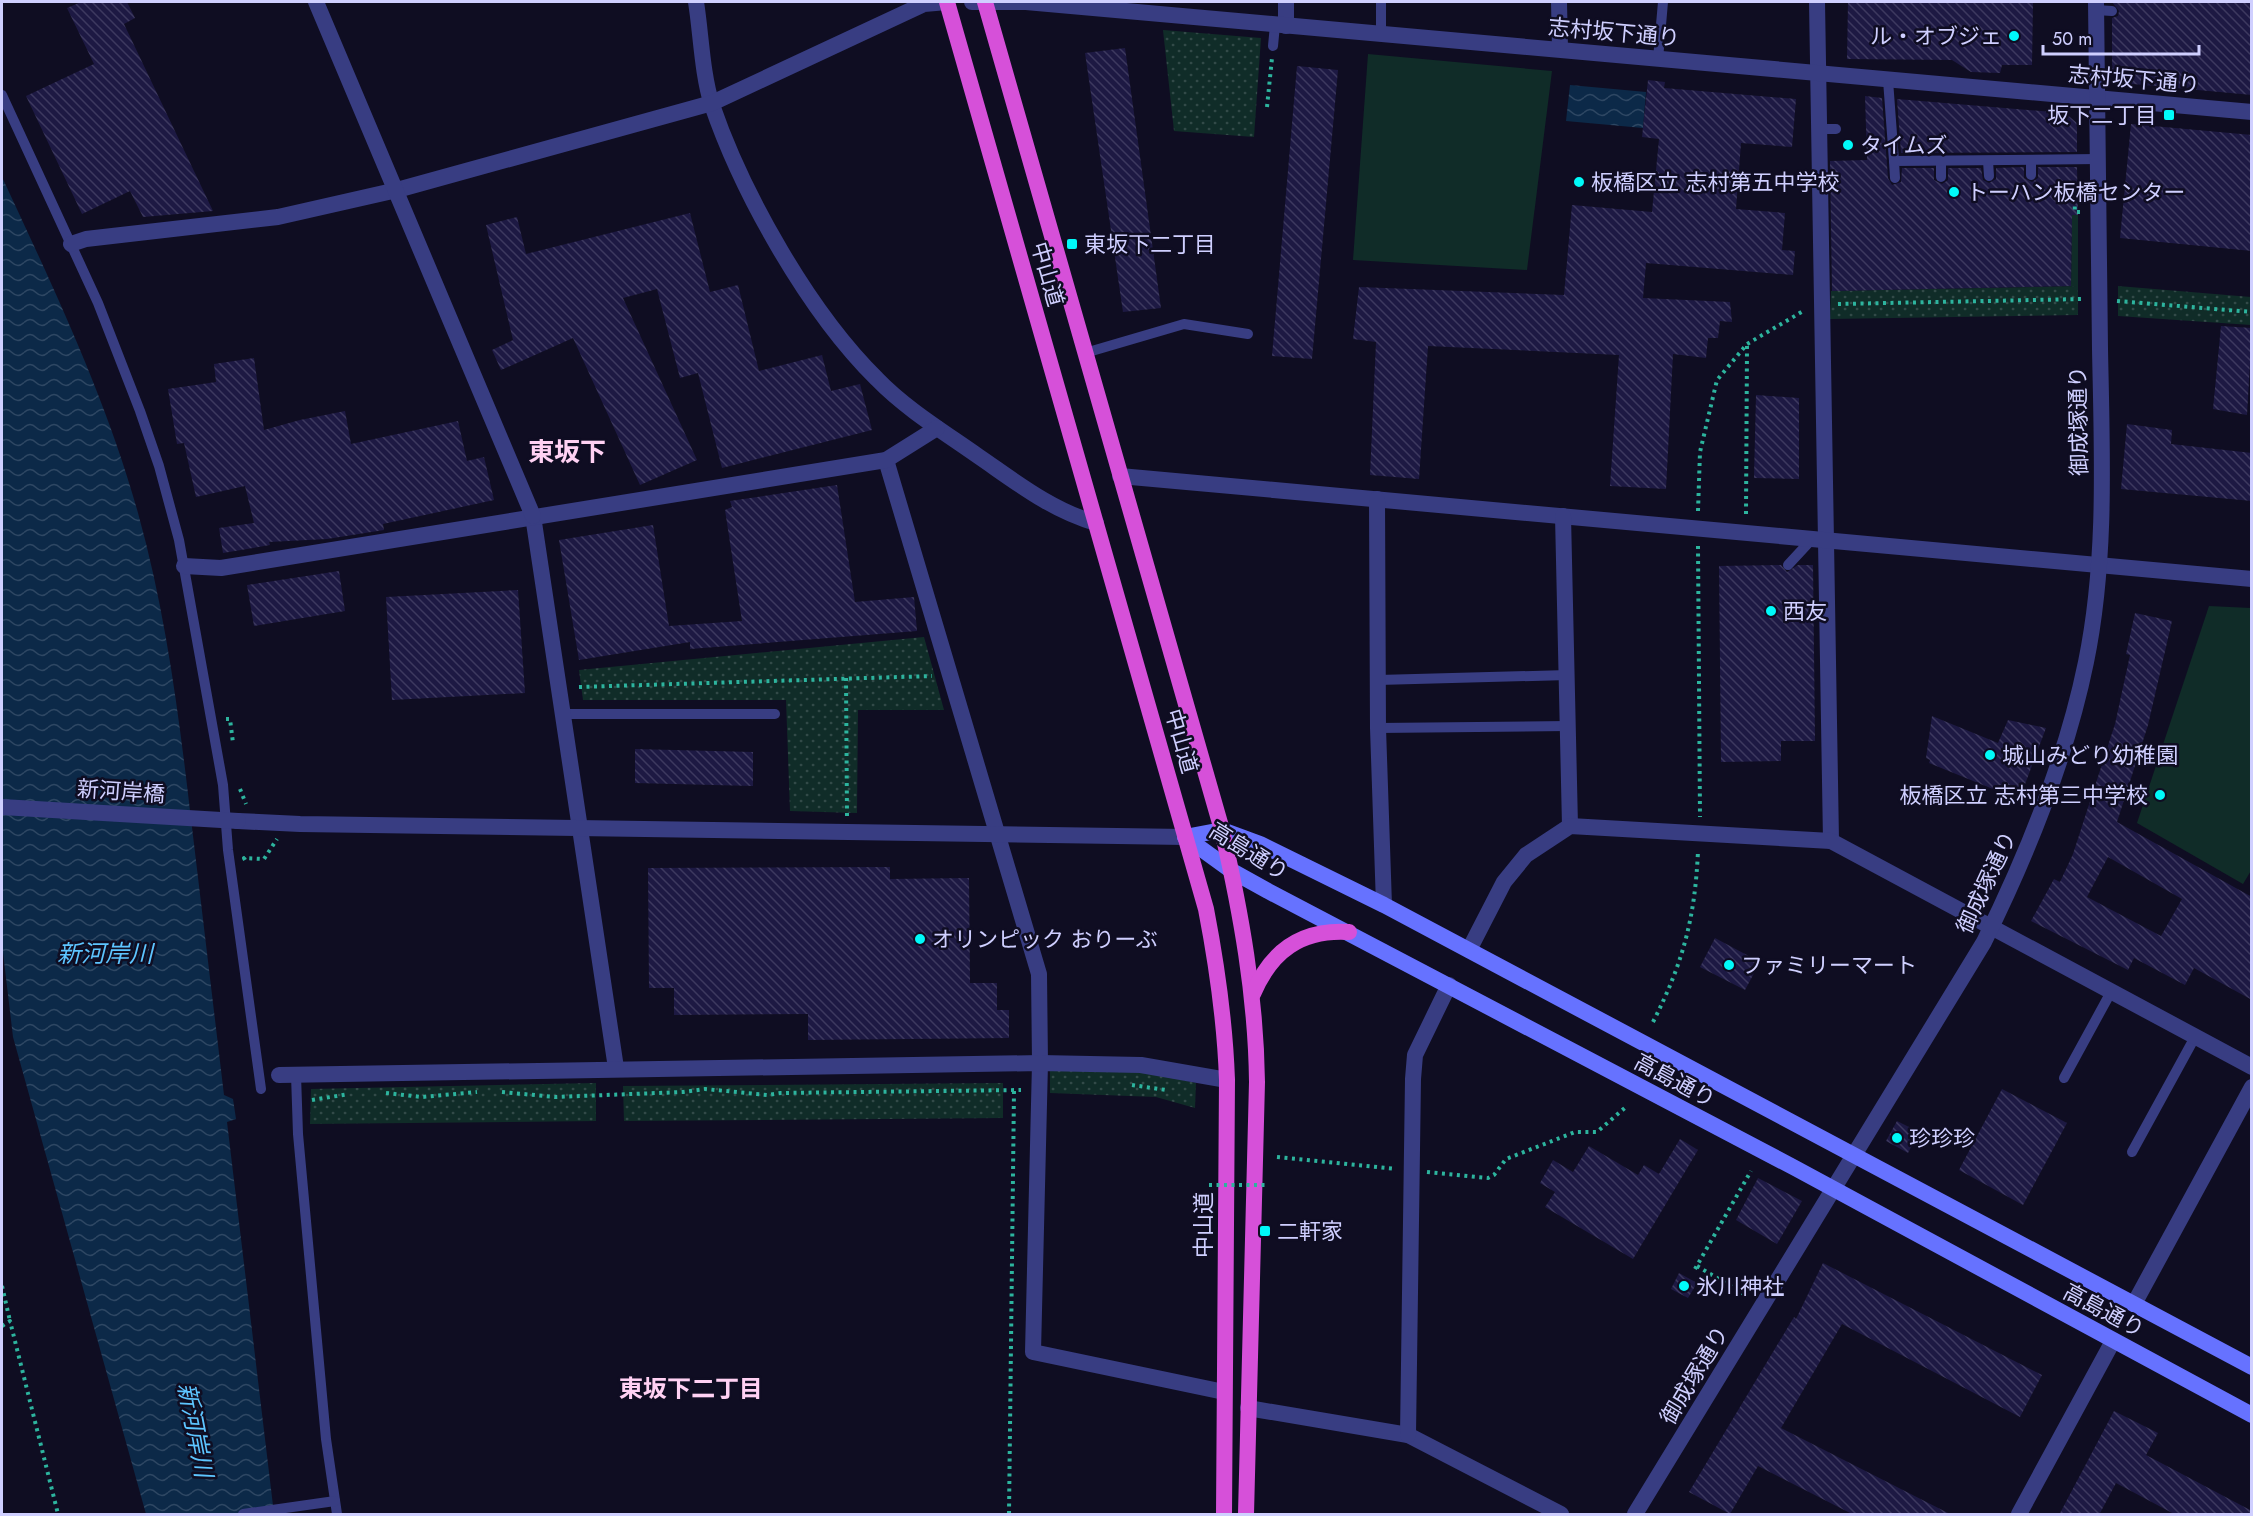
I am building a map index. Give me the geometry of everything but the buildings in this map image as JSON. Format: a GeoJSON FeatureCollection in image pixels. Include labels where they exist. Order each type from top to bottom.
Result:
{"type":"FeatureCollection","features":[{"type":"Feature","properties":{"kind":"highway","name":"中山道"},"geometry":{"type":"LineString","coordinates":[[947,2],[1206,909],[1214,951],[1225,1038],[1227,1080],[1224,1515]]}},
{"type":"Feature","properties":{"kind":"highway","name":"中山道"},"geometry":{"type":"LineString","coordinates":[[985,2],[1232,871],[1253,994],[1257,1082],[1246,1515]]}},
{"type":"Feature","properties":{"kind":"highway"},"geometry":{"type":"LineString","coordinates":[[1253,994],[1267,966],[1286,946],[1317,933],[1349,932]]}},
{"type":"Feature","properties":{"kind":"main road","name":"高島通り"},"geometry":{"type":"LineString","coordinates":[[1185,837],[1222,830],[1260,844],[1384,905],[2252,1367]]}},
{"type":"Feature","properties":{"kind":"main road","name":"高島通り"},"geometry":{"type":"LineString","coordinates":[[1185,837],[1232,871],[1835,1190],[2252,1415]]}},
{"type":"Feature","properties":{"kind":"street"},"geometry":{"type":"LineString","coordinates":[[316,2],[533,516],[616,1068]]}},
{"type":"Feature","properties":{"kind":"street"},"geometry":{"type":"LineString","coordinates":[[696,2],[712,103],[751,197],[844,345],[879,382],[937,428],[1052,507],[1096,523]]}},
{"type":"Feature","properties":{"kind":"street"},"geometry":{"type":"LineString","coordinates":[[71,243],[86,238],[278,217],[397,190],[712,103],[924,4],[947,2]]}},
{"type":"Feature","properties":{"kind":"street","name":"志村坂下通り"},"geometry":{"type":"LineString","coordinates":[[972,2],[1136,7],[1280,25],[2252,112]]}},
{"type":"Feature","properties":{"kind":"street"},"geometry":{"type":"LineString","coordinates":[[1280,25],[1286,2]]}},
{"type":"Feature","properties":{"kind":"street"},"geometry":{"type":"LineString","coordinates":[[1559,2],[1560,49]]}},
{"type":"Feature","properties":{"kind":"street"},"geometry":{"type":"LineString","coordinates":[[1817,2],[1818,74],[1828,129],[1819,539],[1831,841]]}},
{"type":"Feature","properties":{"kind":"street","name":"御成塚通り"},"geometry":{"type":"LineString","coordinates":[[1635,1515],[1835,1190],[1991,928],[2030,841],[2064,751],[2087,659],[2098,565],[2102,465],[2097,98],[2101,8]]}},
{"type":"Feature","properties":{"kind":"street"},"geometry":{"type":"LineString","coordinates":[[184,566],[221,568],[886,460],[937,428]]}},
{"type":"Feature","properties":{"kind":"street"},"geometry":{"type":"LineString","coordinates":[[886,460],[1039,974],[1040,1063],[1033,1352],[1224,1392]]}},
{"type":"Feature","properties":{"kind":"street"},"geometry":{"type":"LineString","coordinates":[[1120,476],[2252,579]]}},
{"type":"Feature","properties":{"kind":"street"},"geometry":{"type":"LineString","coordinates":[[1377,499],[1378,728],[1384,905]]}},
{"type":"Feature","properties":{"kind":"street"},"geometry":{"type":"LineString","coordinates":[[1563,516],[1570,826]]}},
{"type":"Feature","properties":{"kind":"street","name":"新河岸橋"},"geometry":{"type":"LineString","coordinates":[[2,807],[238,821],[581,829],[1185,837]]}},
{"type":"Feature","properties":{"kind":"street"},"geometry":{"type":"LineString","coordinates":[[1468,950],[1504,882],[1526,855],[1570,826],[1831,841],[2252,1067]]}},
{"type":"Feature","properties":{"kind":"street"},"geometry":{"type":"LineString","coordinates":[[1408,1435],[1415,1055],[1449,985]]}},
{"type":"Feature","properties":{"kind":"street"},"geometry":{"type":"LineString","coordinates":[[279,1075],[1040,1063],[1141,1065],[1227,1080]]}},
{"type":"Feature","properties":{"kind":"street"},"geometry":{"type":"LineString","coordinates":[[2134,1304],[2252,1087]]}},
{"type":"Feature","properties":{"kind":"street"},"geometry":{"type":"LineString","coordinates":[[2019,1515],[2113,1341]]}},
{"type":"Feature","properties":{"kind":"street"},"geometry":{"type":"LineString","coordinates":[[1248,1408],[1408,1435],[1561,1515]]}},
{"type":"Feature","properties":{"kind":"lane"},"geometry":{"type":"LineString","coordinates":[[1381,2],[1381,34]]}},
{"type":"Feature","properties":{"kind":"lane"},"geometry":{"type":"LineString","coordinates":[[1658,59],[1663,2]]}},
{"type":"Feature","properties":{"kind":"lane"},"geometry":{"type":"LineString","coordinates":[[1273,45],[1280,25]]}},
{"type":"Feature","properties":{"kind":"lane"},"geometry":{"type":"LineString","coordinates":[[1888,80],[1895,178]]}},
{"type":"Feature","properties":{"kind":"lane"},"geometry":{"type":"LineString","coordinates":[[2,95],[98,303],[159,466],[184,566],[223,785],[228,850],[261,1089]]}},
{"type":"Feature","properties":{"kind":"lane"},"geometry":{"type":"LineString","coordinates":[[1894,161],[2098,159]]}},
{"type":"Feature","properties":{"kind":"lane"},"geometry":{"type":"LineString","coordinates":[[2031,160],[2031,176]]}},
{"type":"Feature","properties":{"kind":"lane"},"geometry":{"type":"LineString","coordinates":[[1941,161],[1941,177]]}},
{"type":"Feature","properties":{"kind":"lane"},"geometry":{"type":"LineString","coordinates":[[1988,161],[1989,176]]}},
{"type":"Feature","properties":{"kind":"lane"},"geometry":{"type":"LineString","coordinates":[[1085,353],[1184,324],[1248,334]]}},
{"type":"Feature","properties":{"kind":"lane"},"geometry":{"type":"LineString","coordinates":[[1788,566],[1819,539]]}},
{"type":"Feature","properties":{"kind":"lane"},"geometry":{"type":"LineString","coordinates":[[1378,680],[1568,675]]}},
{"type":"Feature","properties":{"kind":"lane"},"geometry":{"type":"LineString","coordinates":[[563,714],[776,714]]}},
{"type":"Feature","properties":{"kind":"lane"},"geometry":{"type":"LineString","coordinates":[[1378,728],[1568,726]]}},
{"type":"Feature","properties":{"kind":"lane"},"geometry":{"type":"LineString","coordinates":[[2064,1078],[2111,992]]}},
{"type":"Feature","properties":{"kind":"lane"},"geometry":{"type":"LineString","coordinates":[[2132,1152],[2195,1037]]}},
{"type":"Feature","properties":{"kind":"lane"},"geometry":{"type":"LineString","coordinates":[[260,1075],[279,1075]]}},
{"type":"Feature","properties":{"kind":"lane"},"geometry":{"type":"LineString","coordinates":[[296,1075],[326,1439],[337,1515]]}},
{"type":"Feature","properties":{"kind":"lane"},"geometry":{"type":"LineString","coordinates":[[243,1515],[335,1501]]}},
{"type":"Feature","properties":{"kind":"path"},"geometry":{"type":"LineString","coordinates":[[1268,107],[1273,45]]}},
{"type":"Feature","properties":{"kind":"path"},"geometry":{"type":"LineString","coordinates":[[2073,208],[2074,190]]}},
{"type":"Feature","properties":{"kind":"path"},"geometry":{"type":"LineString","coordinates":[[1828,304],[2099,300],[2252,312]]}},
{"type":"Feature","properties":{"kind":"path"},"geometry":{"type":"LineString","coordinates":[[1653,1022],[1679,969],[1690,933],[1696,897],[1699,833],[1698,528],[1700,452],[1717,380],[1747,344],[1813,305]]}},
{"type":"Feature","properties":{"kind":"path"},"geometry":{"type":"LineString","coordinates":[[1746,533],[1747,344]]}},
{"type":"Feature","properties":{"kind":"path"},"geometry":{"type":"LineString","coordinates":[[579,687],[951,675]]}},
{"type":"Feature","properties":{"kind":"path"},"geometry":{"type":"LineString","coordinates":[[846,678],[847,816]]}},
{"type":"Feature","properties":{"kind":"path"},"geometry":{"type":"LineString","coordinates":[[237,781],[246,805]]}},
{"type":"Feature","properties":{"kind":"path"},"geometry":{"type":"LineString","coordinates":[[496,1092],[555,1097],[683,1092],[705,1089],[767,1095],[781,1092],[1023,1090],[1038,1084]]}},
{"type":"Feature","properties":{"kind":"path"},"geometry":{"type":"LineString","coordinates":[[1131,1085],[1174,1091]]}},
{"type":"Feature","properties":{"kind":"path"},"geometry":{"type":"LineString","coordinates":[[1009,1515],[1014,1090]]}},
{"type":"Feature","properties":{"kind":"path"},"geometry":{"type":"LineString","coordinates":[[381,1093],[422,1097],[487,1092]]}},
{"type":"Feature","properties":{"kind":"path"},"geometry":{"type":"LineString","coordinates":[[297,1103],[354,1093]]}},
{"type":"Feature","properties":{"kind":"path"},"geometry":{"type":"LineString","coordinates":[[1277,1157],[1488,1178],[1494,1175],[1506,1159],[1575,1132],[1596,1132],[1627,1106]]}},
{"type":"Feature","properties":{"kind":"path"},"geometry":{"type":"LineString","coordinates":[[1747,1296],[1696,1267],[1751,1171]]}},
{"type":"Feature","properties":{"kind":"path"},"geometry":{"type":"LineString","coordinates":[[1209,1185],[1268,1185]]}},
{"type":"Feature","properties":{"kind":"path"},"geometry":{"type":"LineString","coordinates":[[2,1286],[58,1515]]}},
{"type":"Feature","properties":{"kind":"path"},"geometry":{"type":"LineString","coordinates":[[2,1326],[10,1321]]}},
{"type":"Feature","properties":{"kind":"green space"},"geometry":{"type":"Polygon","coordinates":[[[1163,30],[1261,38],[1254,137],[1174,131],[1163,30]]]}},
{"type":"Feature","properties":{"kind":"green space"},"geometry":{"type":"Polygon","coordinates":[[[1368,54],[1552,71],[1527,270],[1353,260],[1368,54]]]}},
{"type":"Feature","properties":{"kind":"green space"},"geometry":{"type":"Polygon","coordinates":[[[2072,215],[2078,215],[2078,286],[2071,286],[2072,215]]]}},
{"type":"Feature","properties":{"kind":"green space"},"geometry":{"type":"Polygon","coordinates":[[[2078,286],[2078,315],[1830,319],[1831,291],[2078,286]]]}},
{"type":"Feature","properties":{"kind":"green space"},"geometry":{"type":"Polygon","coordinates":[[[2118,286],[2251,297],[2251,325],[2118,316],[2118,286]]]}},
{"type":"Feature","properties":{"kind":"green space"},"geometry":{"type":"Polygon","coordinates":[[[2209,606],[2251,608],[2252,869],[2243,884],[2137,823],[2209,606]]]}},
{"type":"Feature","properties":{"kind":"green space"},"geometry":{"type":"Polygon","coordinates":[[[924,637],[944,710],[858,710],[857,813],[790,811],[786,700],[583,700],[579,670],[924,637]]]}},
{"type":"Feature","properties":{"kind":"green space"},"geometry":{"type":"Polygon","coordinates":[[[1050,1069],[1143,1071],[1196,1083],[1195,1108],[1156,1097],[1050,1093],[1050,1069]]]}},
{"type":"Feature","properties":{"kind":"green space"},"geometry":{"type":"Polygon","coordinates":[[[596,1083],[596,1121],[310,1124],[311,1089],[596,1083]]]}},
{"type":"Feature","properties":{"kind":"green space"},"geometry":{"type":"Polygon","coordinates":[[[1003,1083],[1003,1118],[624,1121],[623,1086],[1003,1083]]]}},
{"type":"Feature","properties":{"kind":"water"},"geometry":{"type":"Polygon","coordinates":[[[1570,85],[1646,92],[1643,128],[1566,121],[1570,85]]]}},
{"type":"Feature","properties":{"kind":"water","name":"新河岸川"},"geometry":{"type":"Polygon","coordinates":[[[2,177],[77,342],[110,426],[138,513],[164,627],[182,742],[224,1095],[233,1099],[236,1119],[227,1122],[274,1514],[146,1514],[13,1037],[2,944],[2,177]]]}},
{"type":"Feature","properties":{"kind":"place","name":"ル・オブジェ"},"geometry":{"type":"Point","coordinates":[2014,36]}},
{"type":"Feature","properties":{"kind":"place","name":"坂下二丁目"},"geometry":{"type":"Point","coordinates":[2169,115]}},
{"type":"Feature","properties":{"kind":"place","name":"タイムズ"},"geometry":{"type":"Point","coordinates":[1848,145]}},
{"type":"Feature","properties":{"kind":"place","name":"板橋区立 志村第五中学校"},"geometry":{"type":"Point","coordinates":[1579,182]}},
{"type":"Feature","properties":{"kind":"place","name":"トーハン板橋センター"},"geometry":{"type":"Point","coordinates":[1954,192]}},
{"type":"Feature","properties":{"kind":"place","name":"東坂下二丁目"},"geometry":{"type":"Point","coordinates":[1072,244]}},
{"type":"Feature","properties":{"kind":"place","name":"西友"},"geometry":{"type":"Point","coordinates":[1771,611]}},
{"type":"Feature","properties":{"kind":"place","name":"城山みどり幼稚園"},"geometry":{"type":"Point","coordinates":[1990,755]}},
{"type":"Feature","properties":{"kind":"place","name":"板橋区立 志村第三中学校"},"geometry":{"type":"Point","coordinates":[2160,795]}},
{"type":"Feature","properties":{"kind":"place","name":"オリンピック おりーぶ"},"geometry":{"type":"Point","coordinates":[920,939]}},
{"type":"Feature","properties":{"kind":"place","name":"ファミリーマート"},"geometry":{"type":"Point","coordinates":[1729,965]}},
{"type":"Feature","properties":{"kind":"place","name":"珍珍珍"},"geometry":{"type":"Point","coordinates":[1897,1138]}},
{"type":"Feature","properties":{"kind":"place","name":"二軒家"},"geometry":{"type":"Point","coordinates":[1265,1231]}},
{"type":"Feature","properties":{"kind":"place","name":"氷川神社"},"geometry":{"type":"Point","coordinates":[1684,1286]}},
{"type":"Feature","properties":{"kind":"district","name":"東坂下"},"geometry":{"type":"Point","coordinates":[567,452]}},
{"type":"Feature","properties":{"kind":"district","name":"東坂下二丁目"},"geometry":{"type":"Point","coordinates":[691,1389]}}]}
